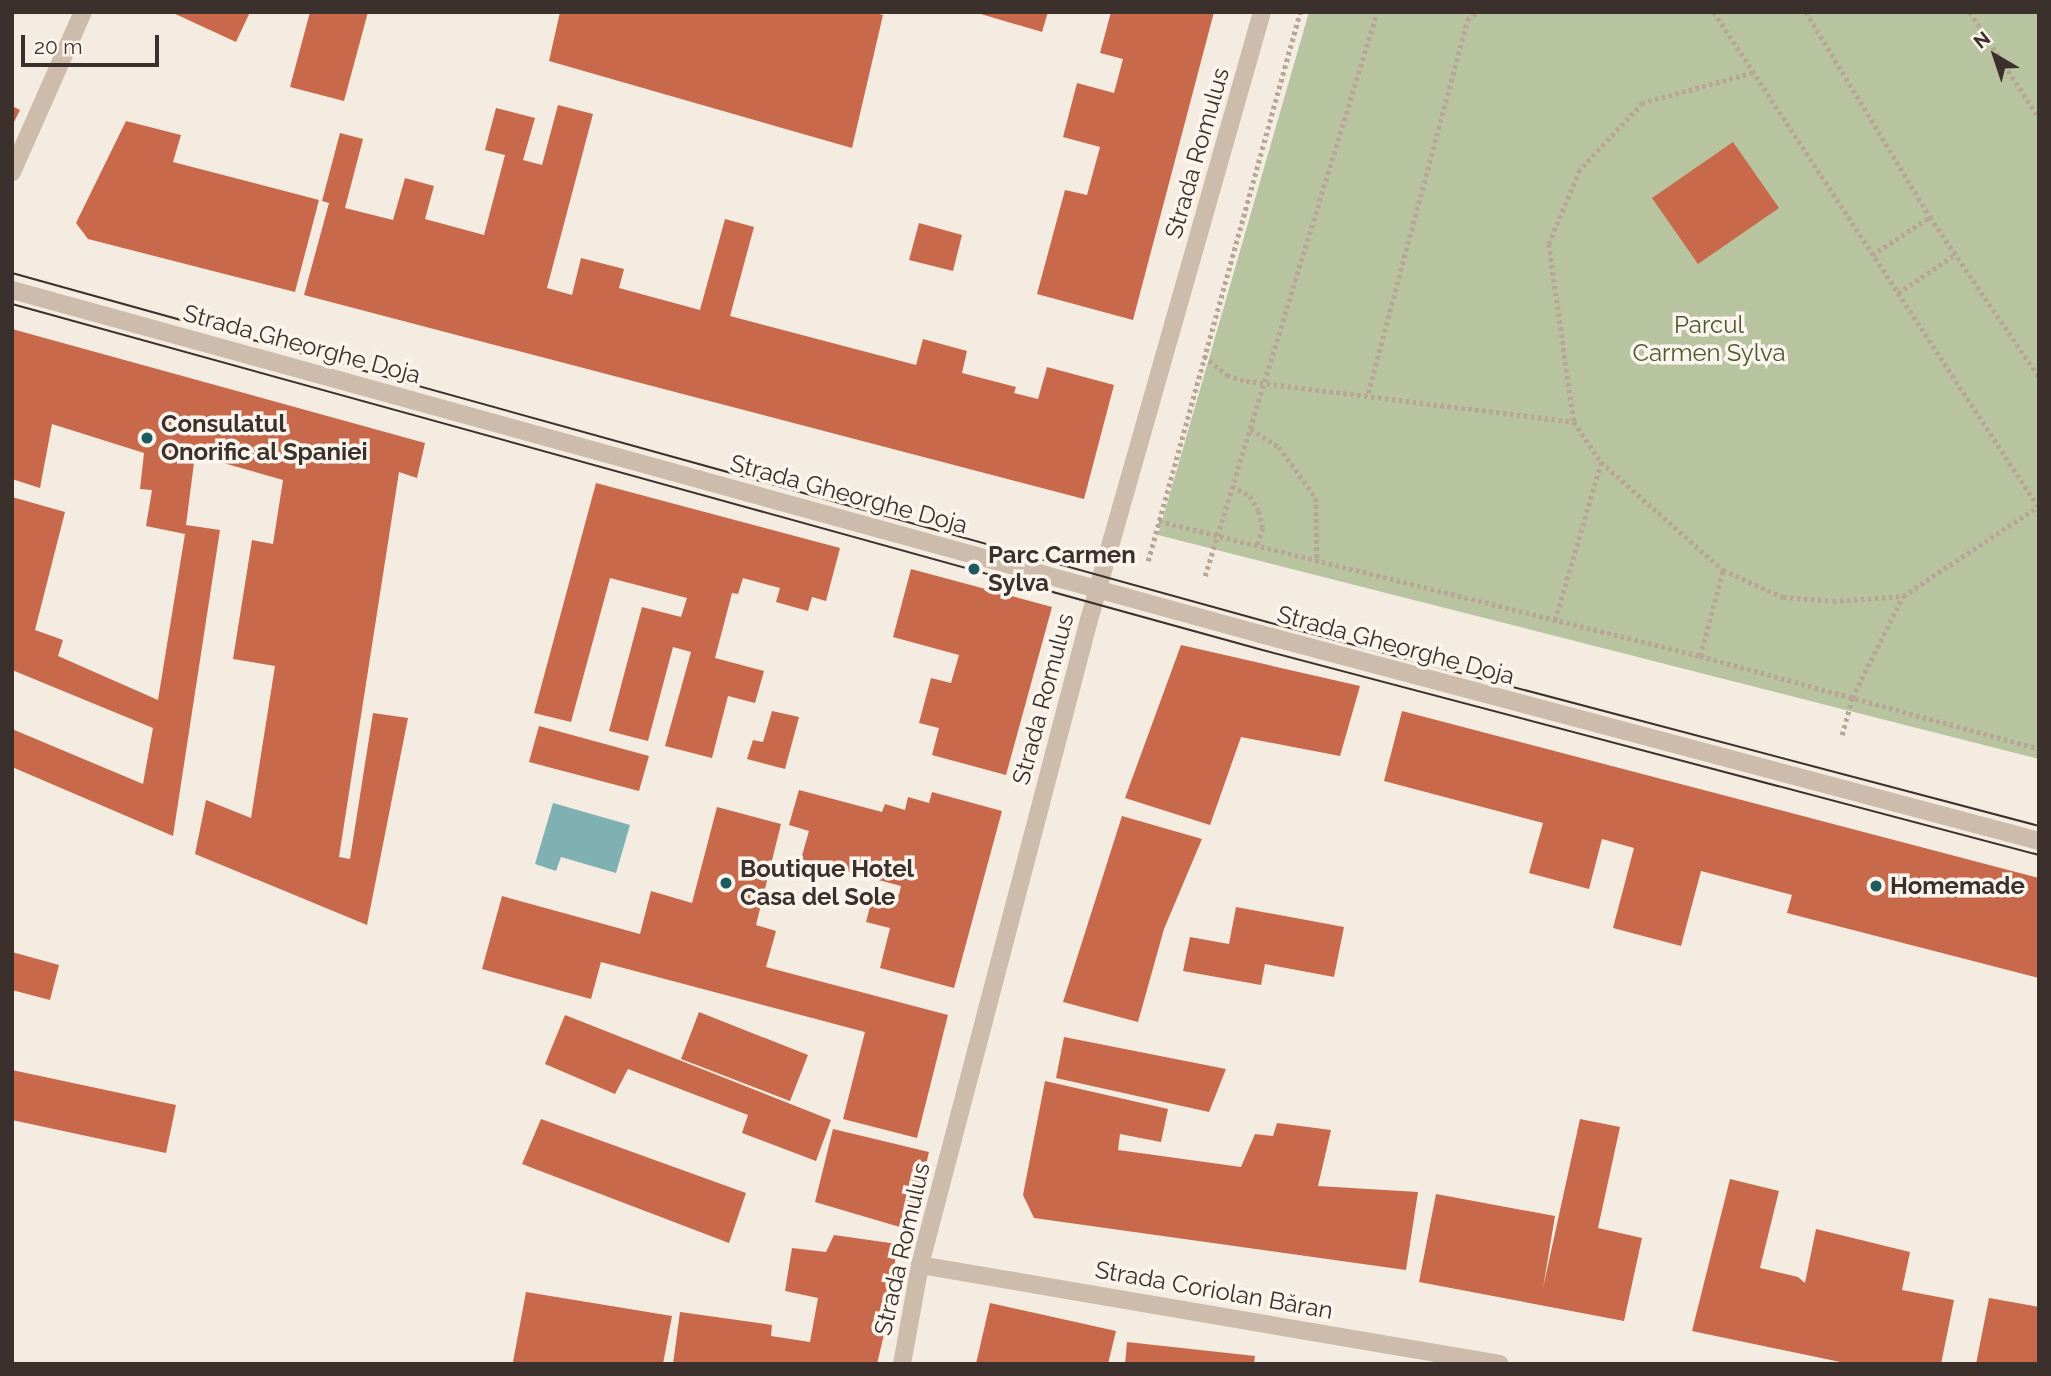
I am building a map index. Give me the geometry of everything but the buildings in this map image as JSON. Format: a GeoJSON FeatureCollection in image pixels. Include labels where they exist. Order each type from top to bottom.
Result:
{"type":"FeatureCollection","features":[{"type":"Feature","properties":{"kind":"street"},"geometry":{"type":"LineString","coordinates":[[12,172],[83,12]]}},
{"type":"Feature","properties":{"kind":"street","name":"Strada Romulus"},"geometry":{"type":"LineString","coordinates":[[902,1364],[920,1265],[1097,588],[1262,12]]}},
{"type":"Feature","properties":{"kind":"street","name":"Strada Gheorghe Doja"},"geometry":{"type":"LineString","coordinates":[[12,290],[1097,588],[2039,841]]}},
{"type":"Feature","properties":{"kind":"street","name":"Strada Coriolan Băran"},"geometry":{"type":"LineString","coordinates":[[920,1265],[1500,1364]]}},
{"type":"Feature","properties":{"kind":"path"},"geometry":{"type":"LineString","coordinates":[[1148,561],[1300,12]]}},
{"type":"Feature","properties":{"kind":"path"},"geometry":{"type":"LineString","coordinates":[[1205,576],[1232,486],[1267,385],[1377,12]]}},
{"type":"Feature","properties":{"kind":"path"},"geometry":{"type":"LineString","coordinates":[[1368,393],[1467,20],[1477,12]]}},
{"type":"Feature","properties":{"kind":"path"},"geometry":{"type":"LineString","coordinates":[[1714,12],[2039,506],[1903,596],[1833,601],[1783,597],[1723,570],[1601,463],[1574,422],[1549,244],[1580,170],[1643,103],[1753,72]]}},
{"type":"Feature","properties":{"kind":"path"},"geometry":{"type":"LineString","coordinates":[[1806,12],[1930,216],[2039,377]]}},
{"type":"Feature","properties":{"kind":"path"},"geometry":{"type":"LineString","coordinates":[[1970,12],[2039,118]]}},
{"type":"Feature","properties":{"kind":"path"},"geometry":{"type":"LineString","coordinates":[[1872,255],[1930,216]]}},
{"type":"Feature","properties":{"kind":"path"},"geometry":{"type":"LineString","coordinates":[[1898,293],[1956,254]]}},
{"type":"Feature","properties":{"kind":"path"},"geometry":{"type":"LineString","coordinates":[[1204,356],[1227,375],[1267,385],[1368,393],[1574,422]]}},
{"type":"Feature","properties":{"kind":"path"},"geometry":{"type":"LineString","coordinates":[[1251,429],[1279,447],[1316,498],[1317,558]]}},
{"type":"Feature","properties":{"kind":"path"},"geometry":{"type":"LineString","coordinates":[[1555,620],[1601,463]]}},
{"type":"Feature","properties":{"kind":"path"},"geometry":{"type":"LineString","coordinates":[[1232,486],[1250,496],[1259,511],[1263,528],[1258,544]]}},
{"type":"Feature","properties":{"kind":"path"},"geometry":{"type":"LineString","coordinates":[[1159,521],[1317,558],[1700,656],[2039,749]]}},
{"type":"Feature","properties":{"kind":"path"},"geometry":{"type":"LineString","coordinates":[[1700,656],[1723,570]]}},
{"type":"Feature","properties":{"kind":"path"},"geometry":{"type":"LineString","coordinates":[[1842,735],[1852,698],[1903,596]]}},
{"type":"Feature","properties":{"kind":"green space","name":"Parcul Carmen Sylva"},"geometry":{"type":"Polygon","coordinates":[[[1309,12],[2039,12],[2039,759],[1158,535],[1309,12]]]}},
{"type":"Feature","properties":{"kind":"water"},"geometry":{"type":"Polygon","coordinates":[[[553,803],[630,825],[616,873],[561,857],[556,871],[535,864],[553,803]]]}},
{"type":"Feature","properties":{"kind":"tram line"},"geometry":{"type":"LineString","coordinates":[[12,273],[1267,622],[2039,826]]}},
{"type":"Feature","properties":{"kind":"tram line"},"geometry":{"type":"LineString","coordinates":[[12,304],[1255,648],[2039,855]]}},
{"type":"Feature","properties":{"kind":"place","name":"Consulatul Onorific al Spaniei"},"geometry":{"type":"Point","coordinates":[147,438]}},
{"type":"Feature","properties":{"kind":"place","name":"Parc Carmen Sylva"},"geometry":{"type":"Point","coordinates":[974,569]}},
{"type":"Feature","properties":{"kind":"place","name":"Boutique Hotel Casa del Sole"},"geometry":{"type":"Point","coordinates":[726,883]}},
{"type":"Feature","properties":{"kind":"place","name":"Homemade"},"geometry":{"type":"Point","coordinates":[1876,886]}}]}
